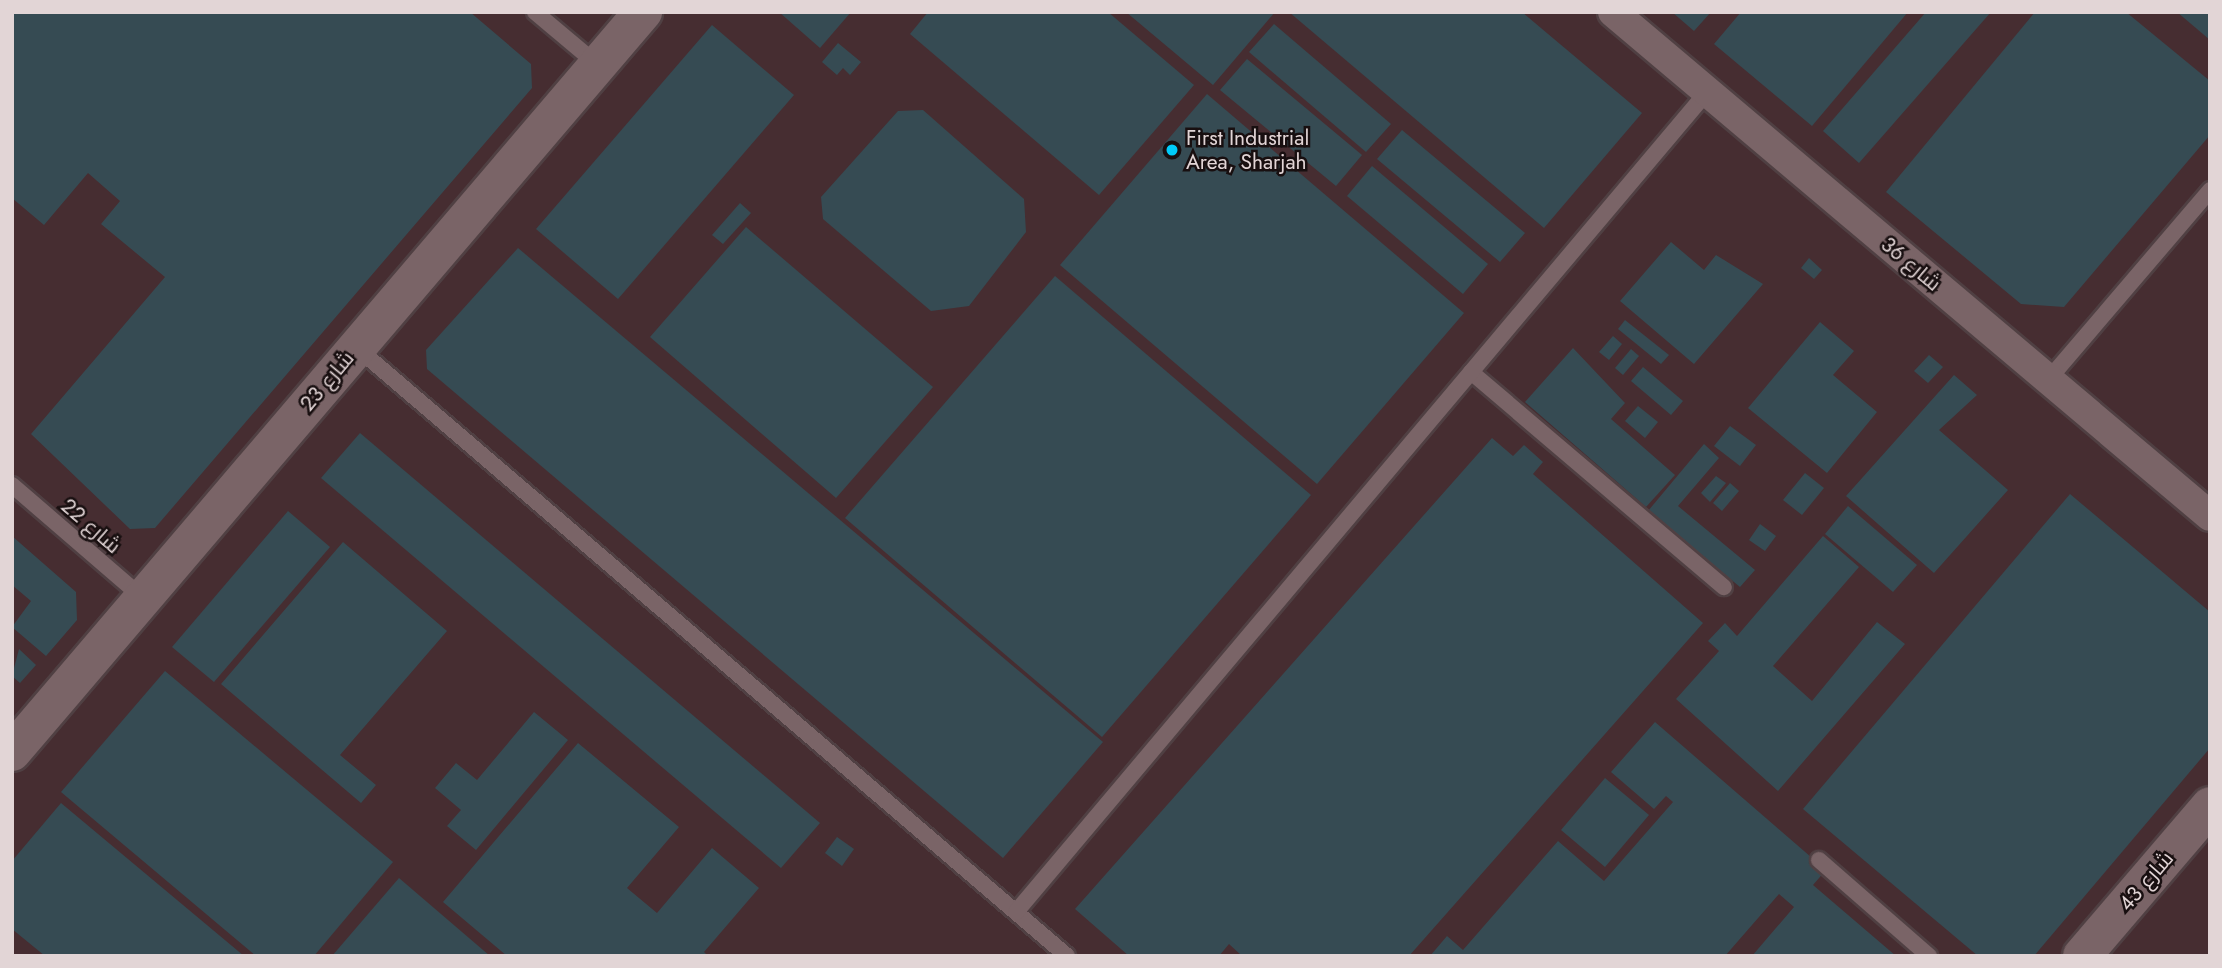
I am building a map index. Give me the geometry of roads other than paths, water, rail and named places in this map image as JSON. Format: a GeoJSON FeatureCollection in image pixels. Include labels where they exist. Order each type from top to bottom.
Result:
{"type":"FeatureCollection","features":[{"type":"Feature","properties":{"kind":"street","name":"شارع 23"},"geometry":{"type":"LineString","coordinates":[[12,752],[643,12]]}},
{"type":"Feature","properties":{"kind":"street","name":"شارع 36"},"geometry":{"type":"LineString","coordinates":[[1613,12],[2210,516]]}},
{"type":"Feature","properties":{"kind":"street","name":"شارع 43"},"geometry":{"type":"LineString","coordinates":[[2082,956],[2210,806]]}},
{"type":"Feature","properties":{"kind":"lane"},"geometry":{"type":"LineString","coordinates":[[535,12],[598,65]]}},
{"type":"Feature","properties":{"kind":"lane"},"geometry":{"type":"LineString","coordinates":[[1016,912],[1707,92]]}},
{"type":"Feature","properties":{"kind":"lane"},"geometry":{"type":"LineString","coordinates":[[2048,380],[2210,190]]}},
{"type":"Feature","properties":{"kind":"lane"},"geometry":{"type":"LineString","coordinates":[[356,347],[1067,956]]}},
{"type":"Feature","properties":{"kind":"lane"},"geometry":{"type":"LineString","coordinates":[[1471,372],[1724,587]]}},
{"type":"Feature","properties":{"kind":"lane","name":"شارع 22"},"geometry":{"type":"LineString","coordinates":[[12,485],[143,598]]}},
{"type":"Feature","properties":{"kind":"lane"},"geometry":{"type":"LineString","coordinates":[[1819,860],[1929,956]]}},
{"type":"Feature","properties":{"kind":"place","name":"First Industrial Area, Sharjah"},"geometry":{"type":"Point","coordinates":[1172,150]}}]}
